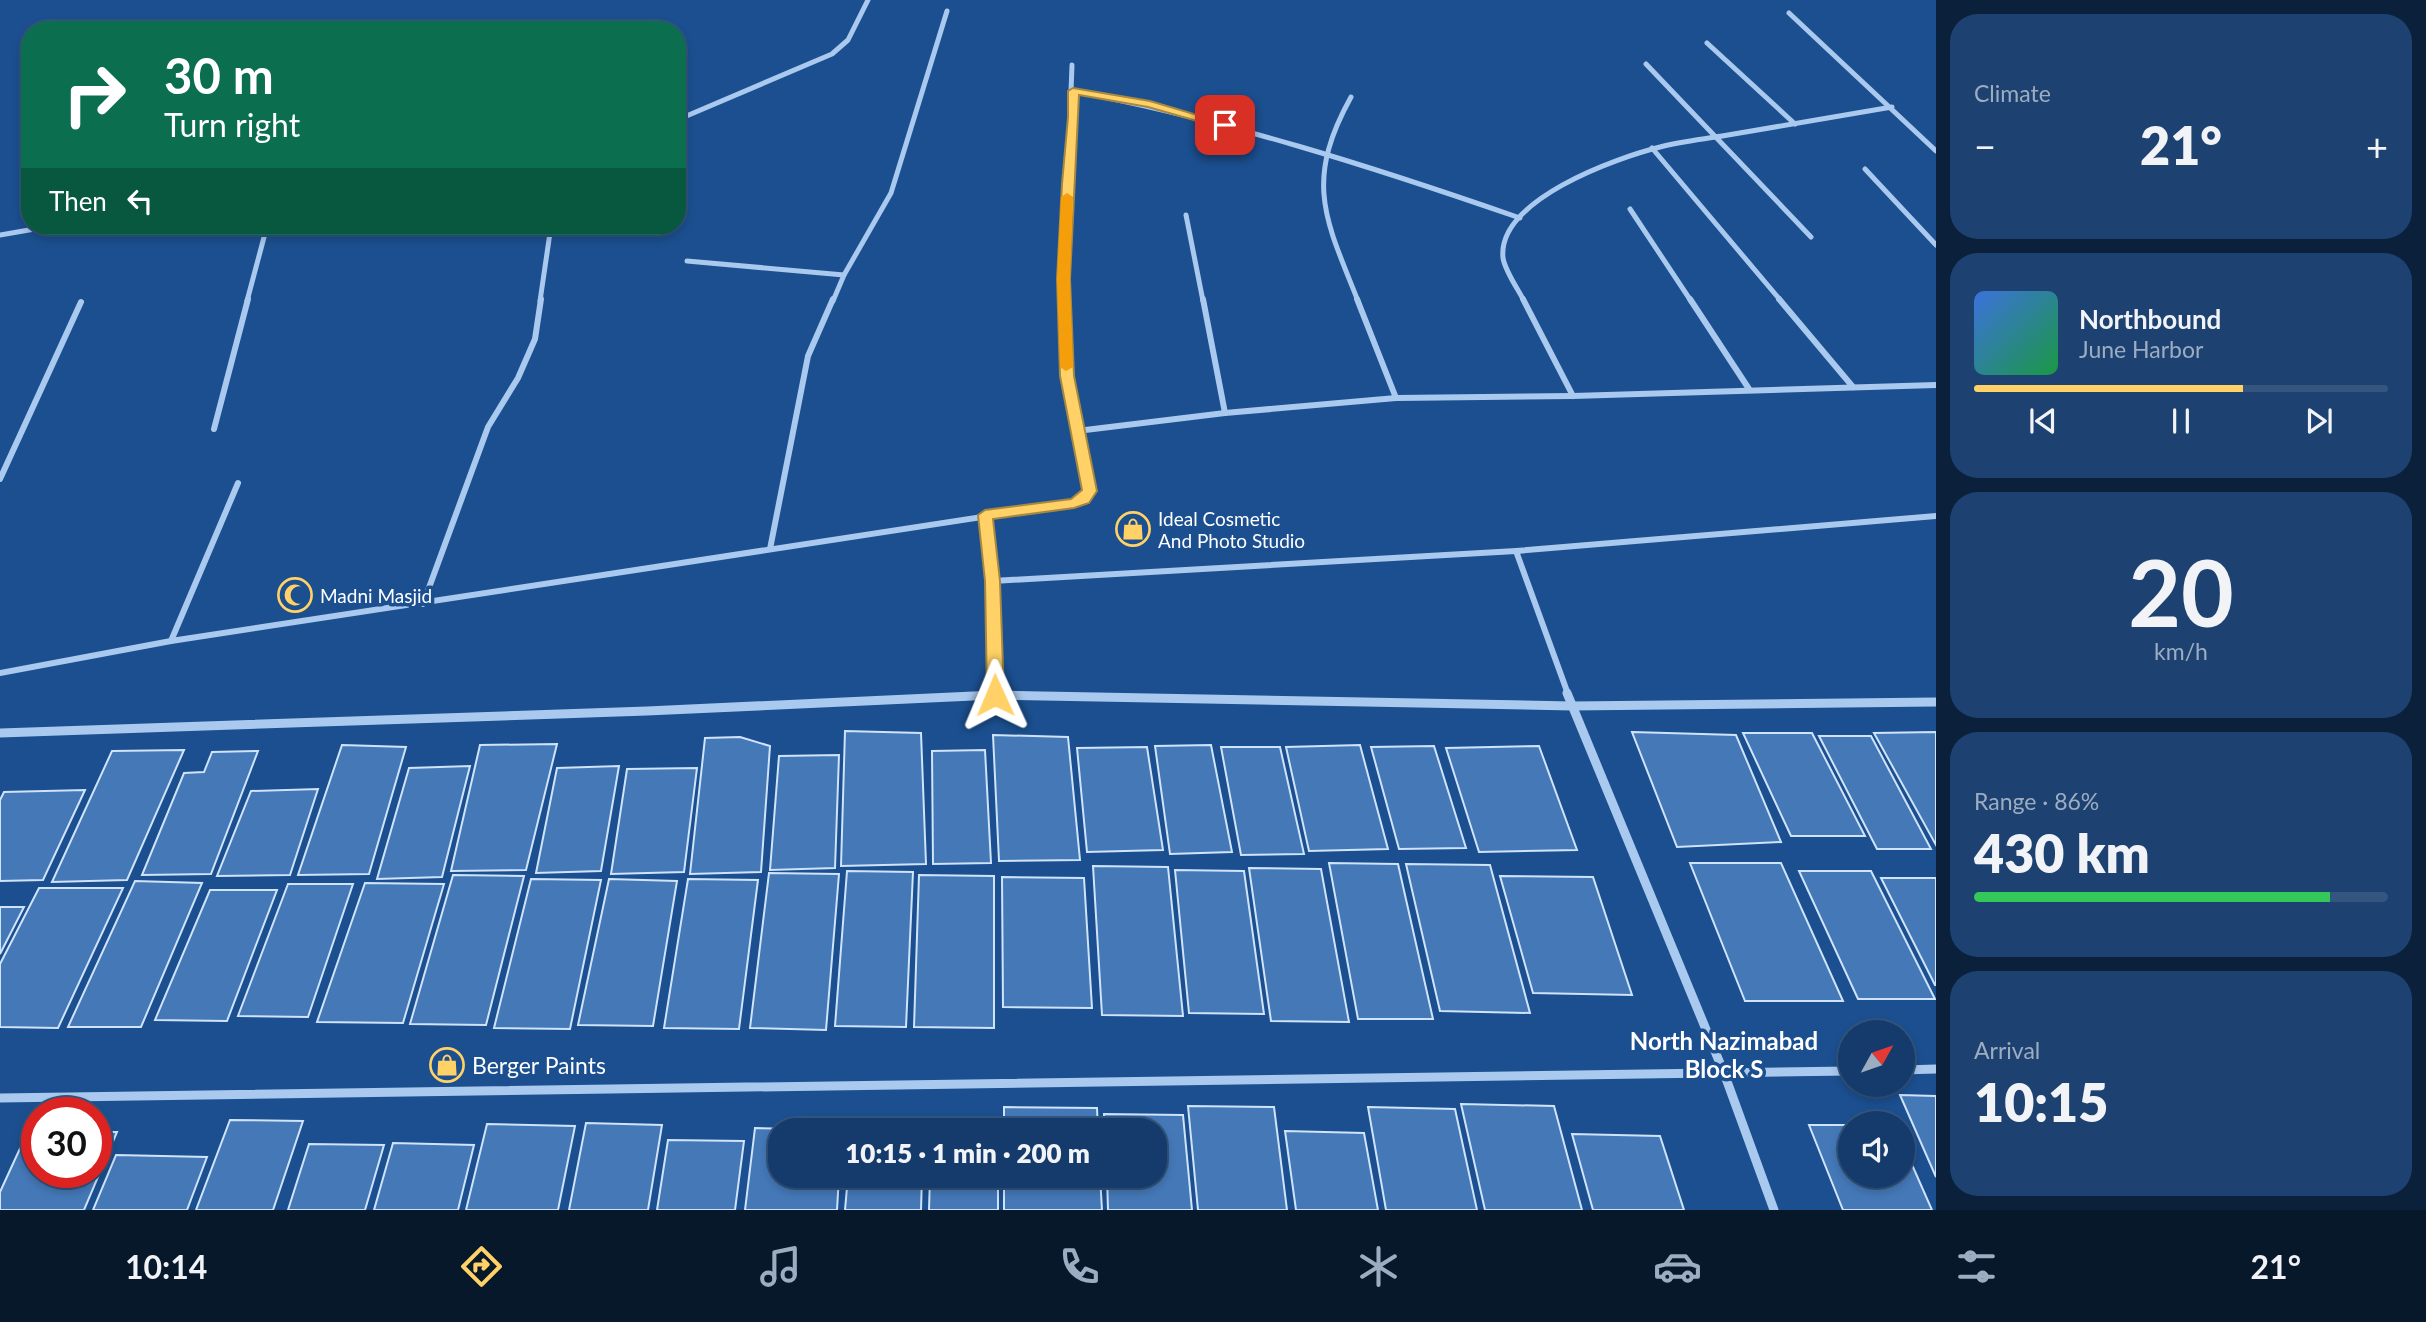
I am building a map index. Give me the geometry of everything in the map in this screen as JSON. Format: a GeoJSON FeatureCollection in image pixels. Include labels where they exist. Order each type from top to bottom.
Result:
{"type":"FeatureCollection","features":[{"type":"Feature","properties":{"kind":"street"},"geometry":{"type":"LineString","coordinates":[[686,116],[832,54],[848,40],[868,0]]}},
{"type":"Feature","properties":{"kind":"street"},"geometry":{"type":"LineString","coordinates":[[771,549],[808,356],[844,275],[891,193],[947,11]]}},
{"type":"Feature","properties":{"kind":"street"},"geometry":{"type":"LineString","coordinates":[[1789,13],[1936,151]]}},
{"type":"Feature","properties":{"kind":"street"},"geometry":{"type":"LineString","coordinates":[[1707,43],[1795,124]]}},
{"type":"Feature","properties":{"kind":"street"},"geometry":{"type":"LineString","coordinates":[[1646,64],[1811,236]]}},
{"type":"Feature","properties":{"kind":"street"},"geometry":{"type":"LineString","coordinates":[[0,673],[172,641],[1074,503],[1084,499],[1090,491],[1067,376],[1063,279],[1074,117],[1072,65]]}},
{"type":"Feature","properties":{"kind":"street"},"geometry":{"type":"LineString","coordinates":[[1073,91],[1150,104],[1326,154],[1394,174],[1520,218]]}},
{"type":"Feature","properties":{"kind":"street"},"geometry":{"type":"LineString","coordinates":[[1351,97],[1335,126],[1326,154],[1323,181],[1327,223],[1396,398]]}},
{"type":"Feature","properties":{"kind":"street"},"geometry":{"type":"LineString","coordinates":[[1573,396],[1503,259],[1502,247],[1520,218],[1543,196],[1575,178],[1652,148],[1892,107]]}},
{"type":"Feature","properties":{"kind":"street"},"geometry":{"type":"LineString","coordinates":[[1652,148],[1853,387]]}},
{"type":"Feature","properties":{"kind":"street"},"geometry":{"type":"LineString","coordinates":[[1865,169],[1936,244]]}},
{"type":"Feature","properties":{"kind":"street"},"geometry":{"type":"LineString","coordinates":[[1630,209],[1749,388]]}},
{"type":"Feature","properties":{"kind":"street"},"geometry":{"type":"LineString","coordinates":[[1186,215],[1225,414]]}},
{"type":"Feature","properties":{"kind":"street"},"geometry":{"type":"LineString","coordinates":[[0,235],[21,231]]}},
{"type":"Feature","properties":{"kind":"street"},"geometry":{"type":"LineString","coordinates":[[214,429],[265,235]]}},
{"type":"Feature","properties":{"kind":"street"},"geometry":{"type":"LineString","coordinates":[[423,604],[488,427],[518,378],[535,339],[550,235]]}},
{"type":"Feature","properties":{"kind":"street"},"geometry":{"type":"LineString","coordinates":[[687,261],[844,275]]}},
{"type":"Feature","properties":{"kind":"street"},"geometry":{"type":"LineString","coordinates":[[0,479],[81,302]]}},
{"type":"Feature","properties":{"kind":"street"},"geometry":{"type":"LineString","coordinates":[[1077,431],[1396,398],[1573,396],[1749,388],[1936,385]]}},
{"type":"Feature","properties":{"kind":"street"},"geometry":{"type":"LineString","coordinates":[[172,641],[238,483]]}},
{"type":"Feature","properties":{"kind":"street"},"geometry":{"type":"LineString","coordinates":[[985,515],[993,581],[995,695]]}},
{"type":"Feature","properties":{"kind":"street"},"geometry":{"type":"LineString","coordinates":[[993,581],[1516,551],[1936,516]]}},
{"type":"Feature","properties":{"kind":"street"},"geometry":{"type":"LineString","coordinates":[[1516,551],[1572,706],[1724,1073],[1774,1210]]}},
{"type":"Feature","properties":{"kind":"street"},"geometry":{"type":"LineString","coordinates":[[0,733],[647,711],[995,695],[1572,706],[1936,702]]}},
{"type":"Feature","properties":{"kind":"street"},"geometry":{"type":"LineString","coordinates":[[1915,1070],[1936,1069]]}},
{"type":"Feature","properties":{"kind":"street"},"geometry":{"type":"LineString","coordinates":[[0,1098],[1838,1071]]}},
{"type":"Feature","properties":{"kind":"building"},"geometry":{"type":"Polygon","coordinates":[[[845,731],[921,733],[926,864],[841,866],[845,731]]]}},
{"type":"Feature","properties":{"kind":"building"},"geometry":{"type":"Polygon","coordinates":[[[1632,732],[1736,735],[1781,842],[1677,847],[1632,732]]]}},
{"type":"Feature","properties":{"kind":"building"},"geometry":{"type":"Polygon","coordinates":[[[1936,732],[1936,845],[1874,733],[1936,732]]]}},
{"type":"Feature","properties":{"kind":"building"},"geometry":{"type":"Polygon","coordinates":[[[1743,733],[1812,733],[1865,836],[1791,836],[1743,733]]]}},
{"type":"Feature","properties":{"kind":"building"},"geometry":{"type":"Polygon","coordinates":[[[993,735],[1068,737],[1080,860],[999,861],[993,735]]]}},
{"type":"Feature","properties":{"kind":"building"},"geometry":{"type":"Polygon","coordinates":[[[1819,736],[1871,736],[1931,849],[1877,849],[1819,736]]]}},
{"type":"Feature","properties":{"kind":"building"},"geometry":{"type":"Polygon","coordinates":[[[740,737],[770,746],[761,872],[690,874],[705,738],[740,737]]]}},
{"type":"Feature","properties":{"kind":"building"},"geometry":{"type":"Polygon","coordinates":[[[557,744],[526,870],[451,871],[480,745],[557,744]]]}},
{"type":"Feature","properties":{"kind":"building"},"geometry":{"type":"Polygon","coordinates":[[[342,745],[406,747],[369,874],[298,875],[342,745]]]}},
{"type":"Feature","properties":{"kind":"building"},"geometry":{"type":"Polygon","coordinates":[[[1211,745],[1232,852],[1170,854],[1155,746],[1211,745]]]}},
{"type":"Feature","properties":{"kind":"building"},"geometry":{"type":"Polygon","coordinates":[[[1360,745],[1388,849],[1309,851],[1286,747],[1360,745]]]}},
{"type":"Feature","properties":{"kind":"building"},"geometry":{"type":"Polygon","coordinates":[[[1434,746],[1466,848],[1399,849],[1371,747],[1434,746]]]}},
{"type":"Feature","properties":{"kind":"building"},"geometry":{"type":"Polygon","coordinates":[[[1539,746],[1577,850],[1479,852],[1446,748],[1539,746]]]}},
{"type":"Feature","properties":{"kind":"building"},"geometry":{"type":"Polygon","coordinates":[[[1147,747],[1163,850],[1087,852],[1077,748],[1147,747]]]}},
{"type":"Feature","properties":{"kind":"building"},"geometry":{"type":"Polygon","coordinates":[[[1221,747],[1280,747],[1304,854],[1241,855],[1221,747]]]}},
{"type":"Feature","properties":{"kind":"building"},"geometry":{"type":"Polygon","coordinates":[[[184,750],[127,880],[52,882],[112,751],[184,750]]]}},
{"type":"Feature","properties":{"kind":"building"},"geometry":{"type":"Polygon","coordinates":[[[985,750],[991,863],[933,864],[932,751],[985,750]]]}},
{"type":"Feature","properties":{"kind":"building"},"geometry":{"type":"Polygon","coordinates":[[[258,751],[211,874],[142,875],[184,773],[204,772],[212,752],[258,751]]]}},
{"type":"Feature","properties":{"kind":"building"},"geometry":{"type":"Polygon","coordinates":[[[839,755],[835,868],[770,870],[779,756],[839,755]]]}},
{"type":"Feature","properties":{"kind":"building"},"geometry":{"type":"Polygon","coordinates":[[[470,766],[442,877],[377,879],[409,768],[470,766]]]}},
{"type":"Feature","properties":{"kind":"building"},"geometry":{"type":"Polygon","coordinates":[[[619,766],[601,871],[536,873],[557,768],[619,766]]]}},
{"type":"Feature","properties":{"kind":"building"},"geometry":{"type":"Polygon","coordinates":[[[697,768],[684,872],[611,874],[627,769],[697,768]]]}},
{"type":"Feature","properties":{"kind":"building"},"geometry":{"type":"Polygon","coordinates":[[[318,789],[290,875],[217,876],[251,791],[318,789]]]}},
{"type":"Feature","properties":{"kind":"building"},"geometry":{"type":"Polygon","coordinates":[[[85,790],[43,880],[0,881],[0,800],[4,792],[85,790]]]}},
{"type":"Feature","properties":{"kind":"building"},"geometry":{"type":"Polygon","coordinates":[[[1329,863],[1398,864],[1433,1019],[1358,1019],[1329,863]]]}},
{"type":"Feature","properties":{"kind":"building"},"geometry":{"type":"Polygon","coordinates":[[[1690,863],[1781,863],[1843,1001],[1745,1001],[1690,863]]]}},
{"type":"Feature","properties":{"kind":"building"},"geometry":{"type":"Polygon","coordinates":[[[1406,864],[1490,865],[1530,1013],[1440,1011],[1406,864]]]}},
{"type":"Feature","properties":{"kind":"building"},"geometry":{"type":"Polygon","coordinates":[[[1093,866],[1168,867],[1183,1016],[1102,1015],[1093,866]]]}},
{"type":"Feature","properties":{"kind":"building"},"geometry":{"type":"Polygon","coordinates":[[[1249,868],[1321,869],[1349,1022],[1271,1021],[1249,868]]]}},
{"type":"Feature","properties":{"kind":"building"},"geometry":{"type":"Polygon","coordinates":[[[1175,870],[1244,871],[1264,1014],[1189,1013],[1175,870]]]}},
{"type":"Feature","properties":{"kind":"building"},"geometry":{"type":"Polygon","coordinates":[[[847,871],[913,872],[906,1027],[835,1026],[847,871]]]}},
{"type":"Feature","properties":{"kind":"building"},"geometry":{"type":"Polygon","coordinates":[[[1799,871],[1871,871],[1935,999],[1858,999],[1799,871]]]}},
{"type":"Feature","properties":{"kind":"building"},"geometry":{"type":"Polygon","coordinates":[[[769,873],[839,874],[826,1030],[750,1028],[769,873]]]}},
{"type":"Feature","properties":{"kind":"building"},"geometry":{"type":"Polygon","coordinates":[[[453,875],[524,876],[486,1025],[410,1024],[453,875]]]}},
{"type":"Feature","properties":{"kind":"building"},"geometry":{"type":"Polygon","coordinates":[[[919,875],[994,876],[994,1028],[914,1027],[919,875]]]}},
{"type":"Feature","properties":{"kind":"building"},"geometry":{"type":"Polygon","coordinates":[[[1500,876],[1593,877],[1632,995],[1533,993],[1500,876]]]}},
{"type":"Feature","properties":{"kind":"building"},"geometry":{"type":"Polygon","coordinates":[[[1002,877],[1084,878],[1092,1008],[1003,1007],[1002,877]]]}},
{"type":"Feature","properties":{"kind":"building"},"geometry":{"type":"Polygon","coordinates":[[[1881,878],[1936,878],[1936,985],[1935,985],[1881,878]]]}},
{"type":"Feature","properties":{"kind":"building"},"geometry":{"type":"Polygon","coordinates":[[[531,879],[601,880],[570,1029],[494,1028],[531,879]]]}},
{"type":"Feature","properties":{"kind":"building"},"geometry":{"type":"Polygon","coordinates":[[[609,879],[677,881],[653,1026],[578,1025],[609,879]]]}},
{"type":"Feature","properties":{"kind":"building"},"geometry":{"type":"Polygon","coordinates":[[[688,879],[758,880],[739,1029],[664,1028],[688,879]]]}},
{"type":"Feature","properties":{"kind":"building"},"geometry":{"type":"Polygon","coordinates":[[[135,881],[202,883],[141,1027],[68,1027],[135,881]]]}},
{"type":"Feature","properties":{"kind":"building"},"geometry":{"type":"Polygon","coordinates":[[[365,883],[444,884],[403,1023],[317,1022],[365,883]]]}},
{"type":"Feature","properties":{"kind":"building"},"geometry":{"type":"Polygon","coordinates":[[[288,884],[353,884],[308,1017],[238,1016],[288,884]]]}},
{"type":"Feature","properties":{"kind":"building"},"geometry":{"type":"Polygon","coordinates":[[[39,888],[123,888],[58,1028],[0,1027],[0,964],[39,888]]]}},
{"type":"Feature","properties":{"kind":"building"},"geometry":{"type":"Polygon","coordinates":[[[210,890],[277,890],[227,1021],[155,1020],[210,890]]]}},
{"type":"Feature","properties":{"kind":"building"},"geometry":{"type":"Polygon","coordinates":[[[0,907],[24,907],[0,954],[0,907]]]}},
{"type":"Feature","properties":{"kind":"building"},"geometry":{"type":"Polygon","coordinates":[[[1936,1096],[1936,1177],[1915,1129],[1915,1111],[1907,1111],[1901,1097],[1936,1096]]]}},
{"type":"Feature","properties":{"kind":"building"},"geometry":{"type":"Polygon","coordinates":[[[1461,1104],[1554,1106],[1582,1210],[1485,1210],[1461,1104]]]}},
{"type":"Feature","properties":{"kind":"building"},"geometry":{"type":"Polygon","coordinates":[[[1188,1106],[1274,1107],[1287,1210],[1198,1210],[1188,1106]]]}},
{"type":"Feature","properties":{"kind":"building"},"geometry":{"type":"Polygon","coordinates":[[[1004,1107],[1097,1108],[1097,1118],[1004,1118],[1004,1107]]]}},
{"type":"Feature","properties":{"kind":"building"},"geometry":{"type":"Polygon","coordinates":[[[1368,1107],[1455,1109],[1477,1210],[1386,1210],[1368,1107]]]}},
{"type":"Feature","properties":{"kind":"building"},"geometry":{"type":"Polygon","coordinates":[[[1104,1114],[1183,1115],[1192,1210],[1108,1210],[1107,1188],[1167,1188],[1167,1118],[1104,1118],[1104,1114]]]}},
{"type":"Feature","properties":{"kind":"building"},"geometry":{"type":"Polygon","coordinates":[[[230,1120],[303,1121],[273,1210],[196,1210],[230,1120]]]}},
{"type":"Feature","properties":{"kind":"building"},"geometry":{"type":"Polygon","coordinates":[[[586,1123],[662,1125],[648,1210],[569,1210],[586,1123]]]}},
{"type":"Feature","properties":{"kind":"building"},"geometry":{"type":"Polygon","coordinates":[[[487,1124],[575,1126],[558,1210],[466,1210],[487,1124]]]}},
{"type":"Feature","properties":{"kind":"building"},"geometry":{"type":"Polygon","coordinates":[[[1809,1125],[1838,1125],[1838,1188],[1915,1188],[1915,1171],[1932,1210],[1843,1210],[1809,1125]]]}},
{"type":"Feature","properties":{"kind":"building"},"geometry":{"type":"Polygon","coordinates":[[[755,1128],[768,1128],[768,1188],[838,1188],[837,1210],[745,1210],[755,1128]]]}},
{"type":"Feature","properties":{"kind":"building"},"geometry":{"type":"Polygon","coordinates":[[[1285,1131],[1364,1133],[1378,1210],[1296,1210],[1285,1131]]]}},
{"type":"Feature","properties":{"kind":"building"},"geometry":{"type":"Polygon","coordinates":[[[1572,1134],[1660,1136],[1684,1210],[1593,1210],[1572,1134]]]}},
{"type":"Feature","properties":{"kind":"building"},"geometry":{"type":"Polygon","coordinates":[[[668,1140],[744,1141],[735,1210],[657,1210],[668,1140]]]}},
{"type":"Feature","properties":{"kind":"building"},"geometry":{"type":"Polygon","coordinates":[[[393,1143],[474,1145],[458,1210],[374,1210],[393,1143]]]}},
{"type":"Feature","properties":{"kind":"building"},"geometry":{"type":"Polygon","coordinates":[[[309,1144],[384,1145],[365,1210],[288,1210],[309,1144]]]}},
{"type":"Feature","properties":{"kind":"building"},"geometry":{"type":"Polygon","coordinates":[[[21,1146],[21,1188],[93,1188],[84,1210],[0,1210],[0,1192],[21,1146]]]}},
{"type":"Feature","properties":{"kind":"building"},"geometry":{"type":"Polygon","coordinates":[[[116,1155],[207,1157],[187,1210],[93,1210],[102,1188],[112,1188],[112,1165],[116,1155]]]}},
{"type":"Feature","properties":{"kind":"building"},"geometry":{"type":"Polygon","coordinates":[[[847,1188],[922,1188],[921,1210],[845,1210],[847,1188]]]}},
{"type":"Feature","properties":{"kind":"building"},"geometry":{"type":"Polygon","coordinates":[[[930,1188],[998,1188],[998,1210],[929,1210],[930,1188]]]}},
{"type":"Feature","properties":{"kind":"building"},"geometry":{"type":"Polygon","coordinates":[[[1004,1188],[1101,1188],[1102,1210],[1004,1210],[1004,1188]]]}},
{"type":"Feature","properties":{"kind":"slow traffic"},"geometry":{"type":"LineString","coordinates":[[1066,367],[1063,279],[1067,197]]}},
{"type":"Feature","properties":{"kind":"place","name":"Ideal Cosmetic And Photo Studio"},"geometry":{"type":"Point","coordinates":[1133,529]}},
{"type":"Feature","properties":{"kind":"place","name":"Madni Masjid"},"geometry":{"type":"Point","coordinates":[295,595]}},
{"type":"Feature","properties":{"kind":"place","name":"Berger Paints"},"geometry":{"type":"Point","coordinates":[447,1065]}},
{"type":"Feature","properties":{"kind":"district","name":"North Nazimabad Block S"},"geometry":{"type":"Point","coordinates":[1724,1054]}},
{"type":"Feature","properties":{"kind":"route"},"geometry":{"type":"LineString","coordinates":[[995,695],[993,581],[985,515],[1074,503],[1084,499],[1090,491],[1067,376],[1063,279],[1074,117],[1073,91],[1150,104],[1225,125]]}}]}
